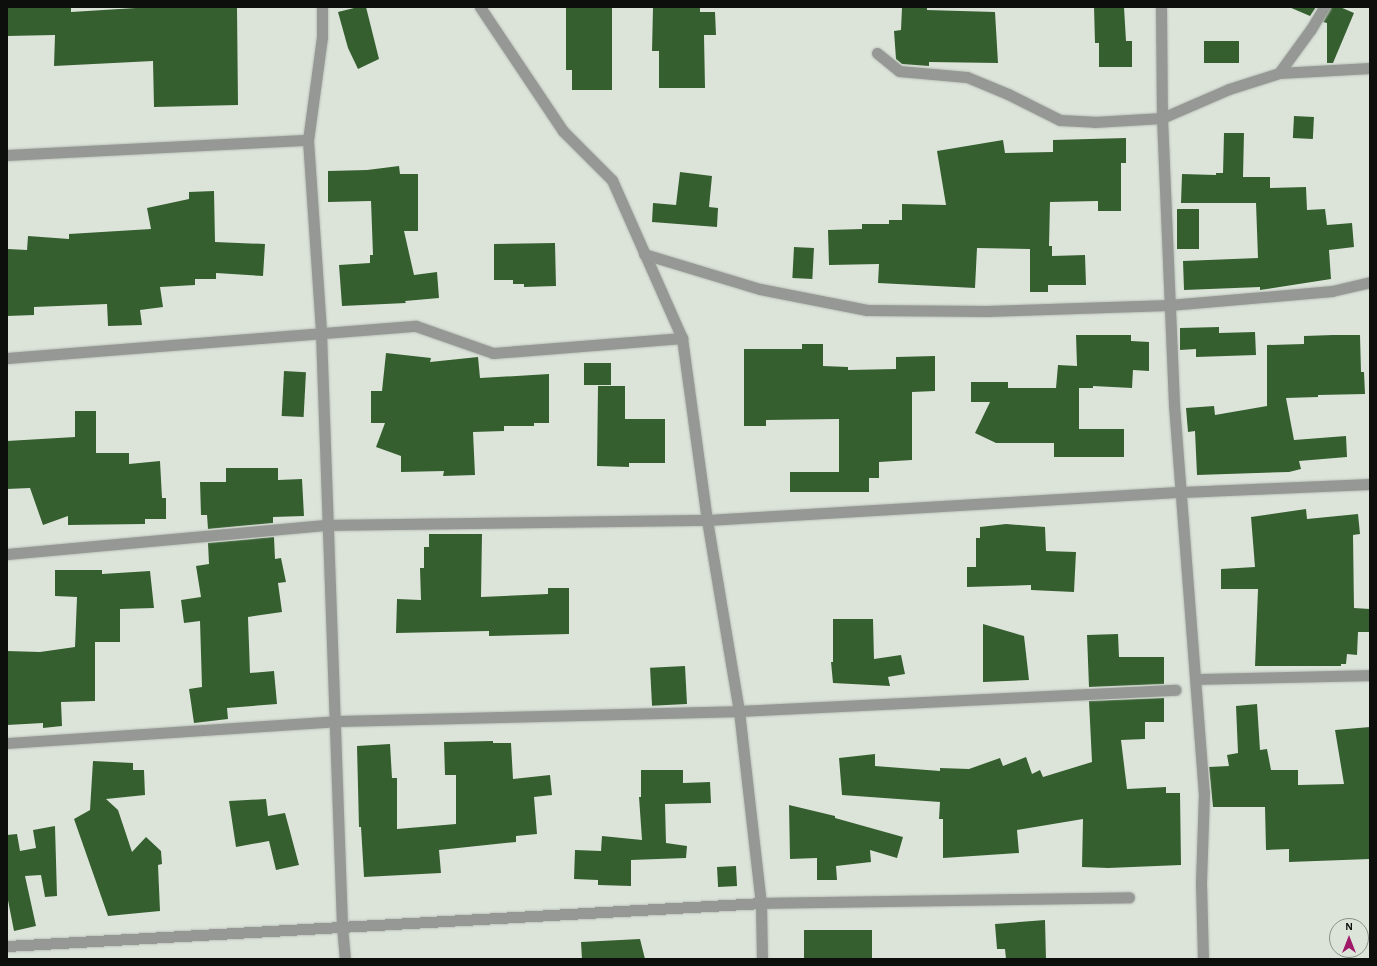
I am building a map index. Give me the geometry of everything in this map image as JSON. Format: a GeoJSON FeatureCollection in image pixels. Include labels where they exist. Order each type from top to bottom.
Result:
{"type":"FeatureCollection","features":[{"type":"Feature","properties":{"kind":"street"},"geometry":{"type":"LineString","coordinates":[[322,7],[322,37],[308,140],[321,333],[334,721],[342,926],[345,959]]}},
{"type":"Feature","properties":{"kind":"street"},"geometry":{"type":"LineString","coordinates":[[480,7],[563,131],[612,180],[682,338],[706,520],[739,711],[761,903],[762,959]]}},
{"type":"Feature","properties":{"kind":"street"},"geometry":{"type":"LineString","coordinates":[[1161,7],[1162,118],[1169,305],[1181,492],[1204,792],[1201,883],[1203,959]]}},
{"type":"Feature","properties":{"kind":"street"},"geometry":{"type":"LineString","coordinates":[[1279,72],[1311,30],[1324,7]]}},
{"type":"Feature","properties":{"kind":"street"},"geometry":{"type":"LineString","coordinates":[[877,53],[899,71],[966,77],[1008,94],[1060,120],[1094,122],[1162,118],[1229,89],[1279,72],[1370,68]]}},
{"type":"Feature","properties":{"kind":"street"},"geometry":{"type":"LineString","coordinates":[[7,155],[308,140]]}},
{"type":"Feature","properties":{"kind":"street"},"geometry":{"type":"LineString","coordinates":[[644,254],[760,289],[867,310],[987,311],[1169,305],[1332,291],[1370,282]]}},
{"type":"Feature","properties":{"kind":"street"},"geometry":{"type":"LineString","coordinates":[[7,358],[416,326],[493,353],[682,338]]}},
{"type":"Feature","properties":{"kind":"street"},"geometry":{"type":"LineString","coordinates":[[7,554],[328,525],[706,520],[1181,492],[1370,484]]}},
{"type":"Feature","properties":{"kind":"street"},"geometry":{"type":"LineString","coordinates":[[1196,679],[1370,675]]}},
{"type":"Feature","properties":{"kind":"street"},"geometry":{"type":"LineString","coordinates":[[7,743],[334,721],[739,711],[1175,690]]}},
{"type":"Feature","properties":{"kind":"street"},"geometry":{"type":"LineString","coordinates":[[7,946],[761,903],[1129,897]]}},
{"type":"Feature","properties":{"kind":"building"},"geometry":{"type":"Polygon","coordinates":[[[7,7],[71,7],[71,12],[152,7],[237,7],[238,105],[154,107],[153,61],[54,66],[55,35],[7,36],[7,7]]]}},
{"type":"Feature","properties":{"kind":"building"},"geometry":{"type":"Polygon","coordinates":[[[358,7],[366,7],[379,59],[358,69],[348,48],[338,12],[358,7]]]}},
{"type":"Feature","properties":{"kind":"building"},"geometry":{"type":"Polygon","coordinates":[[[566,7],[612,7],[612,90],[572,90],[572,70],[566,70],[566,7]]]}},
{"type":"Feature","properties":{"kind":"building"},"geometry":{"type":"Polygon","coordinates":[[[653,7],[700,7],[700,12],[715,12],[716,35],[704,35],[705,88],[659,88],[659,51],[652,51],[653,7]]]}},
{"type":"Feature","properties":{"kind":"building"},"geometry":{"type":"Polygon","coordinates":[[[902,7],[927,7],[927,10],[995,12],[998,63],[929,62],[929,66],[902,64],[896,59],[894,31],[901,30],[902,7]]]}},
{"type":"Feature","properties":{"kind":"building"},"geometry":{"type":"Polygon","coordinates":[[[1094,7],[1124,7],[1126,41],[1132,41],[1132,67],[1099,67],[1099,43],[1095,43],[1094,7]]]}},
{"type":"Feature","properties":{"kind":"building"},"geometry":{"type":"Polygon","coordinates":[[[1289,7],[1316,7],[1310,16],[1289,7]]]}},
{"type":"Feature","properties":{"kind":"building"},"geometry":{"type":"Polygon","coordinates":[[[1331,7],[1340,7],[1354,13],[1333,63],[1327,63],[1327,23],[1323,22],[1331,7]]]}},
{"type":"Feature","properties":{"kind":"building"},"geometry":{"type":"Polygon","coordinates":[[[1204,41],[1239,41],[1239,63],[1204,63],[1204,41]]]}},
{"type":"Feature","properties":{"kind":"building"},"geometry":{"type":"Polygon","coordinates":[[[1294,116],[1314,117],[1313,139],[1293,138],[1294,116]]]}},
{"type":"Feature","properties":{"kind":"building"},"geometry":{"type":"Polygon","coordinates":[[[1224,133],[1244,133],[1243,177],[1270,177],[1270,188],[1306,187],[1307,210],[1325,209],[1327,225],[1352,223],[1354,247],[1329,250],[1331,279],[1260,290],[1260,287],[1184,290],[1183,261],[1258,258],[1256,203],[1181,203],[1182,174],[1216,175],[1216,173],[1223,173],[1224,133]]]}},
{"type":"Feature","properties":{"kind":"building"},"geometry":{"type":"Polygon","coordinates":[[[1126,138],[1126,163],[1121,163],[1121,211],[1098,211],[1098,201],[1050,202],[1049,246],[1052,246],[1052,256],[1085,255],[1086,285],[1048,285],[1048,292],[1030,292],[1030,249],[977,248],[975,288],[878,283],[879,264],[829,265],[828,230],[862,229],[862,224],[889,224],[889,220],[902,220],[902,204],[946,205],[937,151],[1003,140],[1005,153],[1053,152],[1053,140],[1126,138]]]}},
{"type":"Feature","properties":{"kind":"building"},"geometry":{"type":"Polygon","coordinates":[[[399,166],[400,174],[418,174],[418,231],[404,231],[414,275],[437,272],[439,298],[405,301],[406,303],[342,306],[339,265],[370,263],[370,255],[373,255],[371,201],[328,202],[328,171],[367,170],[399,166]]]}},
{"type":"Feature","properties":{"kind":"building"},"geometry":{"type":"Polygon","coordinates":[[[680,172],[712,176],[709,207],[718,208],[717,227],[652,222],[653,203],[676,205],[680,172]]]}},
{"type":"Feature","properties":{"kind":"building"},"geometry":{"type":"Polygon","coordinates":[[[214,191],[215,242],[265,244],[263,276],[216,273],[216,279],[195,279],[195,285],[160,287],[163,307],[140,310],[142,325],[108,326],[107,304],[34,307],[34,315],[7,316],[8,249],[27,250],[28,236],[69,239],[69,234],[151,229],[147,208],[189,199],[189,192],[214,191]]]}},
{"type":"Feature","properties":{"kind":"building"},"geometry":{"type":"Polygon","coordinates":[[[1177,209],[1199,209],[1199,249],[1177,249],[1177,209]]]}},
{"type":"Feature","properties":{"kind":"building"},"geometry":{"type":"Polygon","coordinates":[[[555,243],[556,286],[524,287],[524,284],[513,284],[513,280],[494,280],[494,244],[555,243]]]}},
{"type":"Feature","properties":{"kind":"building"},"geometry":{"type":"Polygon","coordinates":[[[794,247],[814,248],[812,279],[792,278],[794,247]]]}},
{"type":"Feature","properties":{"kind":"building"},"geometry":{"type":"Polygon","coordinates":[[[1219,327],[1219,333],[1255,332],[1256,355],[1196,357],[1196,349],[1180,350],[1180,328],[1219,327]]]}},
{"type":"Feature","properties":{"kind":"building"},"geometry":{"type":"Polygon","coordinates":[[[1076,335],[1131,335],[1131,341],[1149,342],[1149,371],[1133,370],[1132,388],[1093,386],[1093,388],[1079,388],[1079,429],[1124,429],[1124,457],[1054,457],[1054,443],[996,443],[975,433],[990,402],[971,402],[971,382],[1008,382],[1008,388],[1056,388],[1058,365],[1077,366],[1076,335]]]}},
{"type":"Feature","properties":{"kind":"building"},"geometry":{"type":"Polygon","coordinates":[[[1360,335],[1361,372],[1364,372],[1365,394],[1318,395],[1318,397],[1286,398],[1294,440],[1346,436],[1347,457],[1299,461],[1301,469],[1289,472],[1197,475],[1195,431],[1188,432],[1186,408],[1214,406],[1215,415],[1267,406],[1267,345],[1304,344],[1304,336],[1360,335]]]}},
{"type":"Feature","properties":{"kind":"building"},"geometry":{"type":"Polygon","coordinates":[[[802,344],[823,344],[823,366],[848,367],[848,370],[896,369],[896,357],[935,356],[935,391],[912,392],[912,460],[879,462],[879,478],[869,478],[869,492],[790,492],[790,472],[839,472],[839,419],[766,420],[766,426],[744,426],[744,349],[802,349],[802,344]]]}},
{"type":"Feature","properties":{"kind":"building"},"geometry":{"type":"Polygon","coordinates":[[[386,353],[431,358],[430,362],[478,357],[480,378],[549,374],[549,423],[534,423],[534,426],[504,426],[504,431],[473,432],[475,475],[443,476],[444,471],[401,472],[401,456],[376,447],[385,423],[371,423],[371,391],[382,391],[386,353]]]}},
{"type":"Feature","properties":{"kind":"building"},"geometry":{"type":"Polygon","coordinates":[[[584,363],[611,363],[611,385],[584,385],[584,363]]]}},
{"type":"Feature","properties":{"kind":"building"},"geometry":{"type":"Polygon","coordinates":[[[284,371],[306,372],[304,417],[282,416],[284,371]]]}},
{"type":"Feature","properties":{"kind":"building"},"geometry":{"type":"Polygon","coordinates":[[[598,386],[625,386],[625,419],[665,419],[665,463],[629,463],[629,467],[597,466],[598,386]]]}},
{"type":"Feature","properties":{"kind":"building"},"geometry":{"type":"Polygon","coordinates":[[[75,411],[96,411],[96,453],[129,453],[129,464],[160,461],[162,498],[166,498],[166,519],[145,519],[145,524],[68,525],[68,516],[43,525],[30,488],[7,489],[7,441],[75,437],[75,411]]]}},
{"type":"Feature","properties":{"kind":"building"},"geometry":{"type":"Polygon","coordinates":[[[226,468],[278,468],[278,480],[302,479],[304,516],[273,517],[273,523],[208,529],[207,515],[201,515],[200,482],[226,482],[226,468]]]}},
{"type":"Feature","properties":{"kind":"building"},"geometry":{"type":"Polygon","coordinates":[[[1306,509],[1307,519],[1358,514],[1360,534],[1353,535],[1354,608],[1370,609],[1370,632],[1358,632],[1357,655],[1347,654],[1346,664],[1341,664],[1341,666],[1255,666],[1258,589],[1221,589],[1221,569],[1255,567],[1251,517],[1306,509]]]}},
{"type":"Feature","properties":{"kind":"building"},"geometry":{"type":"Polygon","coordinates":[[[1006,524],[1045,527],[1046,551],[1076,552],[1074,592],[1031,590],[1031,585],[967,587],[967,567],[976,567],[976,538],[980,538],[980,527],[1006,524]]]}},
{"type":"Feature","properties":{"kind":"building"},"geometry":{"type":"Polygon","coordinates":[[[429,534],[482,534],[481,597],[548,594],[548,588],[569,588],[569,634],[489,636],[489,631],[396,633],[397,599],[421,600],[420,568],[424,568],[424,547],[429,547],[429,534]]]}},
{"type":"Feature","properties":{"kind":"building"},"geometry":{"type":"Polygon","coordinates":[[[274,537],[275,559],[281,558],[286,582],[278,583],[282,612],[248,617],[250,673],[274,671],[277,704],[227,708],[228,719],[194,723],[189,689],[202,687],[200,621],[184,623],[181,600],[201,597],[196,566],[209,564],[208,543],[274,537]]]}},
{"type":"Feature","properties":{"kind":"building"},"geometry":{"type":"Polygon","coordinates":[[[55,570],[102,570],[102,574],[150,571],[154,608],[120,609],[120,642],[95,642],[95,701],[61,702],[62,726],[43,728],[43,723],[7,725],[7,651],[40,652],[75,647],[77,597],[55,596],[55,570]]]}},
{"type":"Feature","properties":{"kind":"building"},"geometry":{"type":"Polygon","coordinates":[[[833,619],[873,619],[874,659],[901,655],[905,674],[888,677],[890,686],[833,683],[831,662],[833,662],[833,619]]]}},
{"type":"Feature","properties":{"kind":"building"},"geometry":{"type":"Polygon","coordinates":[[[983,624],[1024,636],[1029,680],[983,682],[983,624]]]}},
{"type":"Feature","properties":{"kind":"building"},"geometry":{"type":"Polygon","coordinates":[[[1118,634],[1119,657],[1164,657],[1164,684],[1089,687],[1087,635],[1118,634]]]}},
{"type":"Feature","properties":{"kind":"building"},"geometry":{"type":"Polygon","coordinates":[[[685,666],[687,704],[652,706],[650,668],[685,666]]]}},
{"type":"Feature","properties":{"kind":"building"},"geometry":{"type":"Polygon","coordinates":[[[1164,698],[1164,722],[1145,722],[1145,739],[1121,740],[1127,789],[1166,787],[1166,793],[1180,793],[1181,865],[1108,868],[1082,867],[1083,819],[1017,830],[1019,853],[943,858],[943,819],[939,819],[940,802],[842,795],[839,758],[875,754],[875,766],[940,771],[940,768],[969,769],[1000,758],[1003,766],[1026,757],[1032,774],[1040,770],[1043,777],[1092,762],[1089,701],[1164,698]]]}},
{"type":"Feature","properties":{"kind":"building"},"geometry":{"type":"Polygon","coordinates":[[[1257,704],[1260,750],[1267,749],[1271,770],[1298,770],[1298,785],[1344,784],[1335,730],[1370,727],[1370,859],[1289,862],[1289,849],[1266,850],[1265,807],[1213,807],[1209,767],[1229,766],[1227,755],[1238,753],[1236,706],[1257,704]]]}},
{"type":"Feature","properties":{"kind":"building"},"geometry":{"type":"Polygon","coordinates":[[[493,741],[493,743],[511,743],[513,779],[550,775],[552,795],[534,797],[537,834],[516,836],[516,842],[439,850],[441,873],[364,877],[361,827],[359,827],[357,746],[390,744],[392,778],[397,778],[397,829],[456,824],[456,775],[445,775],[444,742],[493,741]]]}},
{"type":"Feature","properties":{"kind":"building"},"geometry":{"type":"Polygon","coordinates":[[[93,761],[133,763],[133,770],[144,770],[145,795],[106,799],[118,810],[132,852],[146,837],[161,851],[162,864],[158,865],[160,911],[108,916],[74,819],[90,810],[93,761]]]}},
{"type":"Feature","properties":{"kind":"building"},"geometry":{"type":"Polygon","coordinates":[[[641,770],[683,770],[683,783],[710,782],[711,803],[665,804],[666,843],[687,846],[686,858],[631,860],[631,886],[598,885],[598,880],[574,879],[575,850],[601,851],[602,836],[642,840],[639,797],[641,797],[641,770]]]}},
{"type":"Feature","properties":{"kind":"building"},"geometry":{"type":"Polygon","coordinates":[[[266,799],[268,816],[285,813],[299,865],[276,870],[269,841],[236,847],[229,801],[266,799]]]}},
{"type":"Feature","properties":{"kind":"building"},"geometry":{"type":"Polygon","coordinates":[[[789,805],[835,816],[835,818],[903,837],[897,858],[870,850],[871,862],[836,866],[837,880],[817,880],[817,858],[790,859],[789,805]]]}},
{"type":"Feature","properties":{"kind":"building"},"geometry":{"type":"Polygon","coordinates":[[[55,826],[57,896],[45,897],[41,875],[25,876],[36,926],[14,931],[7,895],[7,835],[17,834],[20,851],[36,848],[33,830],[55,826]]]}},
{"type":"Feature","properties":{"kind":"building"},"geometry":{"type":"Polygon","coordinates":[[[736,866],[737,886],[718,887],[717,867],[736,866]]]}},
{"type":"Feature","properties":{"kind":"building"},"geometry":{"type":"Polygon","coordinates":[[[1045,920],[1046,959],[1006,959],[1005,949],[997,949],[995,924],[1045,920]]]}},
{"type":"Feature","properties":{"kind":"building"},"geometry":{"type":"Polygon","coordinates":[[[804,930],[872,930],[872,959],[804,959],[804,930]]]}},
{"type":"Feature","properties":{"kind":"building"},"geometry":{"type":"Polygon","coordinates":[[[640,939],[645,959],[582,959],[581,942],[640,939]]]}}]}
